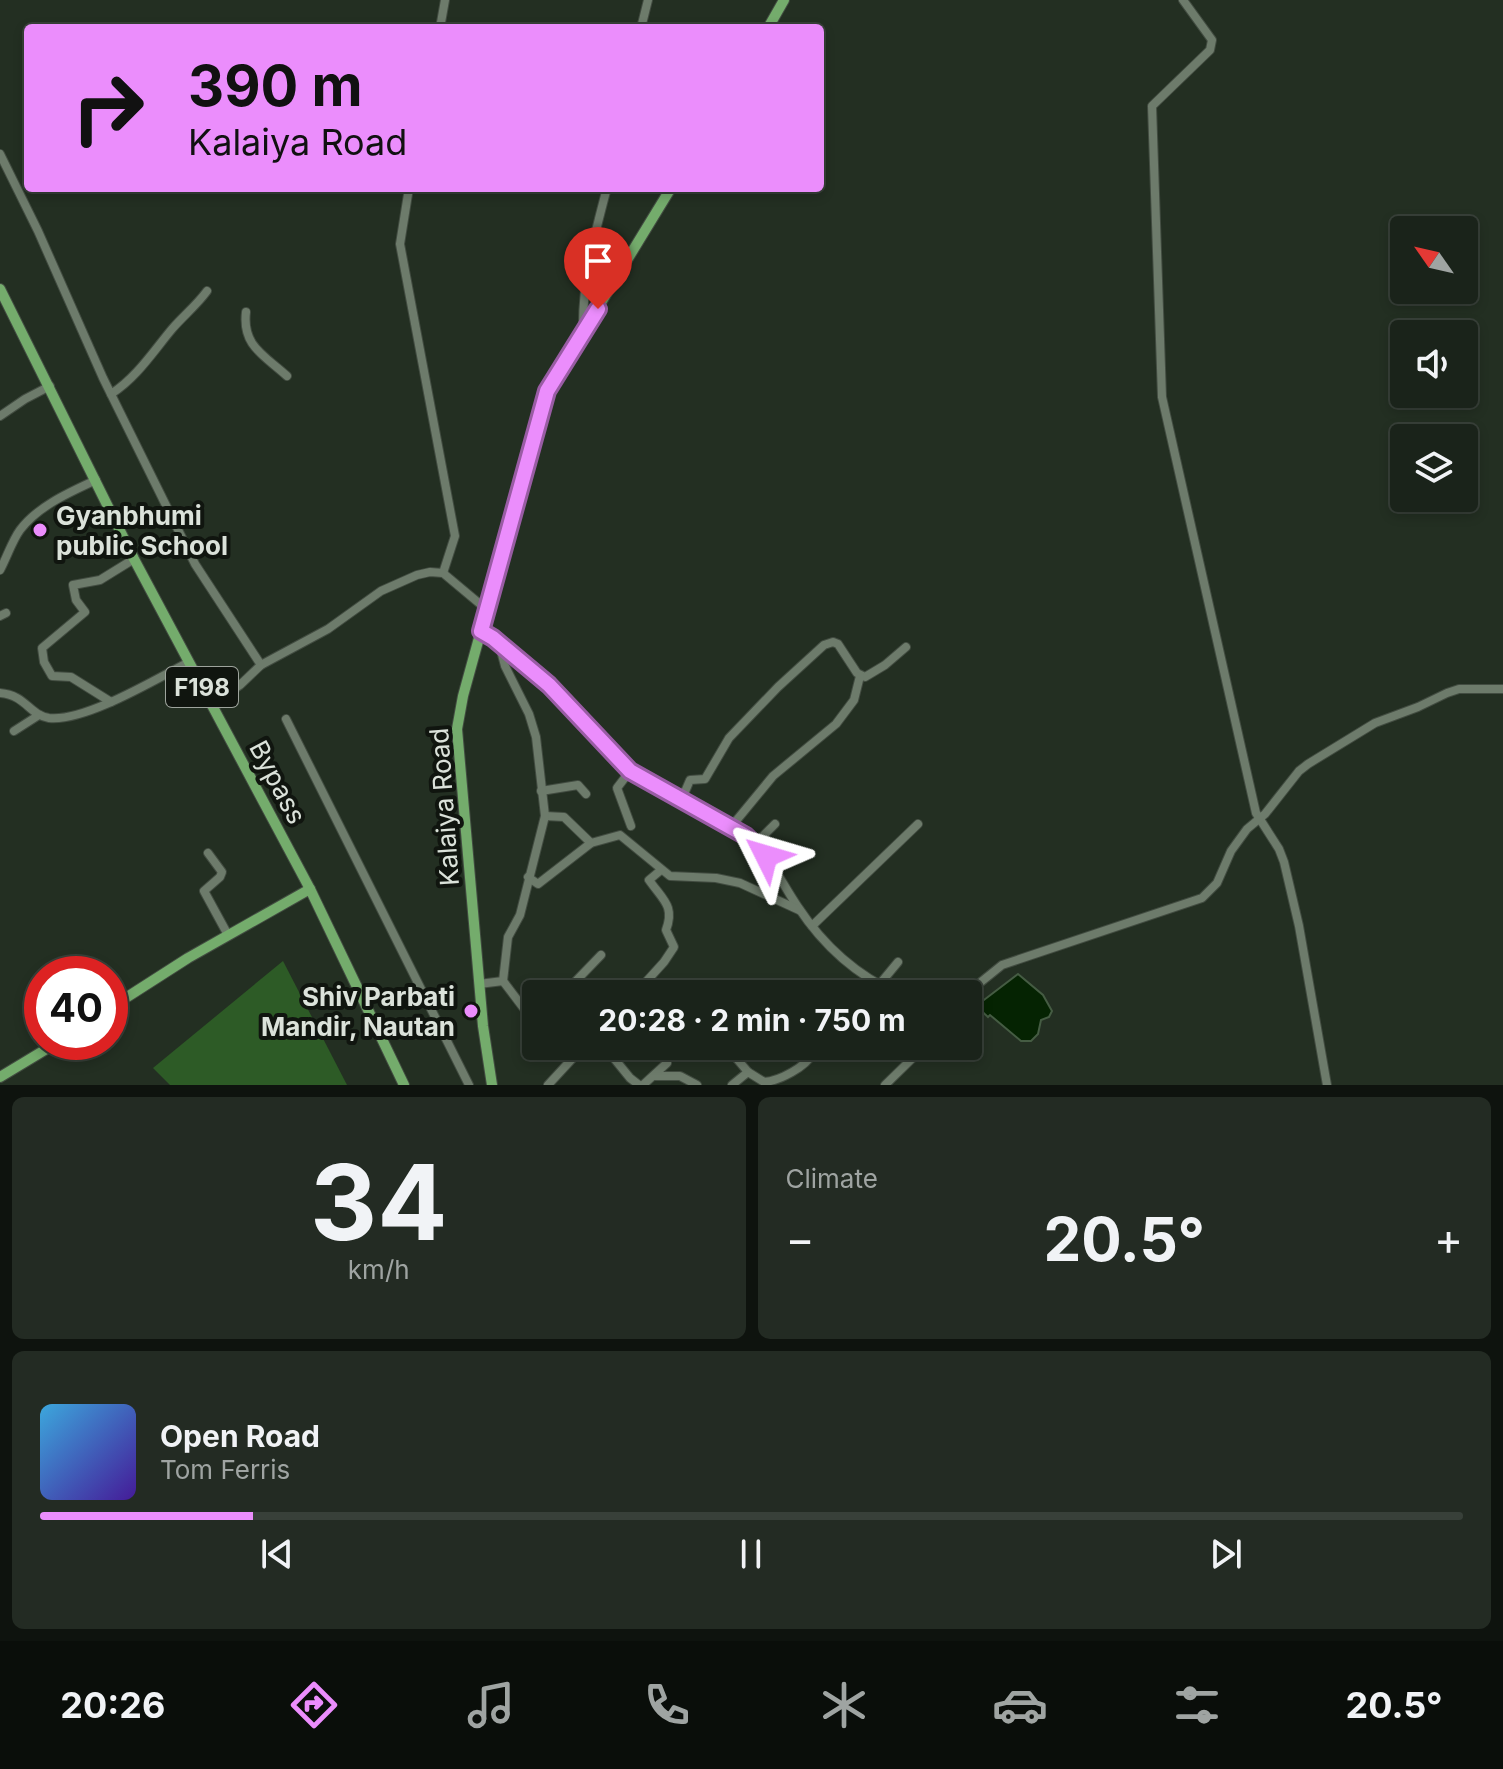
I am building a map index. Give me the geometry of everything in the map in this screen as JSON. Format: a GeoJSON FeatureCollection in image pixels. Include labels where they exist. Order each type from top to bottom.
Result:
{"type":"FeatureCollection","features":[{"type":"Feature","properties":{"kind":"main road"},"geometry":{"type":"LineString","coordinates":[[770,24],[784,0]]}},
{"type":"Feature","properties":{"kind":"main road","name":"Kalaiya Road"},"geometry":{"type":"LineString","coordinates":[[492,1085],[479,984],[457,729],[463,696],[547,391],[669,192]]}},
{"type":"Feature","properties":{"kind":"main road","name":"Bypass"},"geometry":{"type":"LineString","coordinates":[[0,289],[134,559],[310,889],[404,1085]]}},
{"type":"Feature","properties":{"kind":"main road"},"geometry":{"type":"LineString","coordinates":[[128,997],[310,889]]}},
{"type":"Feature","properties":{"kind":"main road"},"geometry":{"type":"LineString","coordinates":[[0,1077],[28,1060]]}},
{"type":"Feature","properties":{"kind":"street"},"geometry":{"type":"LineString","coordinates":[[441,24],[445,0]]}},
{"type":"Feature","properties":{"kind":"street"},"geometry":{"type":"LineString","coordinates":[[642,24],[648,0]]}},
{"type":"Feature","properties":{"kind":"street"},"geometry":{"type":"LineString","coordinates":[[1183,0],[1212,40],[1210,50],[1152,106],[1161,387],[1256,813],[1284,862],[1299,926],[1327,1085]]}},
{"type":"Feature","properties":{"kind":"street"},"geometry":{"type":"LineString","coordinates":[[0,154],[111,394],[195,564],[261,665]]}},
{"type":"Feature","properties":{"kind":"street"},"geometry":{"type":"LineString","coordinates":[[408,192],[400,244],[455,536],[443,573]]}},
{"type":"Feature","properties":{"kind":"street"},"geometry":{"type":"LineString","coordinates":[[583,333],[582,312],[590,251],[606,192]]}},
{"type":"Feature","properties":{"kind":"street"},"geometry":{"type":"LineString","coordinates":[[111,394],[128,383],[207,291]]}},
{"type":"Feature","properties":{"kind":"street"},"geometry":{"type":"LineString","coordinates":[[246,312],[244,326],[248,341],[287,376]]}},
{"type":"Feature","properties":{"kind":"street"},"geometry":{"type":"LineString","coordinates":[[0,416],[50,386]]}},
{"type":"Feature","properties":{"kind":"street"},"geometry":{"type":"LineString","coordinates":[[0,570],[20,530],[31,519],[71,491],[96,480]]}},
{"type":"Feature","properties":{"kind":"street"},"geometry":{"type":"LineString","coordinates":[[111,702],[71,677],[52,676],[44,662],[42,648],[85,612],[76,600],[73,585],[100,580],[134,559]]}},
{"type":"Feature","properties":{"kind":"street"},"geometry":{"type":"LineString","coordinates":[[212,704],[240,685],[261,665],[328,629],[381,591],[417,575],[443,573],[486,609]]}},
{"type":"Feature","properties":{"kind":"street"},"geometry":{"type":"LineString","coordinates":[[481,631],[571,706],[630,771],[731,827],[755,844],[766,856],[799,910],[832,951],[872,980]]}},
{"type":"Feature","properties":{"kind":"street"},"geometry":{"type":"LineString","coordinates":[[499,643],[505,666],[529,714],[536,737],[545,816],[520,915],[508,937],[503,981],[522,1006]]}},
{"type":"Feature","properties":{"kind":"street"},"geometry":{"type":"LineString","coordinates":[[681,801],[690,780],[705,779],[729,738],[785,680],[824,645],[838,644],[860,676],[854,700],[836,724],[773,776],[731,827]]}},
{"type":"Feature","properties":{"kind":"street"},"geometry":{"type":"LineString","coordinates":[[860,676],[865,677],[885,665],[906,647]]}},
{"type":"Feature","properties":{"kind":"street"},"geometry":{"type":"LineString","coordinates":[[0,693],[13,694],[39,715],[63,717],[111,702],[189,662]]}},
{"type":"Feature","properties":{"kind":"street"},"geometry":{"type":"LineString","coordinates":[[982,981],[1002,965],[1202,898],[1217,883],[1231,851],[1247,829],[1275,803],[1299,771],[1375,723],[1459,689],[1503,689]]}},
{"type":"Feature","properties":{"kind":"street"},"geometry":{"type":"LineString","coordinates":[[14,731],[39,715]]}},
{"type":"Feature","properties":{"kind":"street"},"geometry":{"type":"LineString","coordinates":[[286,719],[469,1085]]}},
{"type":"Feature","properties":{"kind":"street"},"geometry":{"type":"LineString","coordinates":[[630,771],[617,788],[631,826]]}},
{"type":"Feature","properties":{"kind":"street"},"geometry":{"type":"LineString","coordinates":[[541,791],[558,790],[571,784],[578,785],[586,794]]}},
{"type":"Feature","properties":{"kind":"street"},"geometry":{"type":"LineString","coordinates":[[545,816],[564,817],[591,843]]}},
{"type":"Feature","properties":{"kind":"street"},"geometry":{"type":"LineString","coordinates":[[755,844],[775,824]]}},
{"type":"Feature","properties":{"kind":"street"},"geometry":{"type":"LineString","coordinates":[[812,926],[918,824]]}},
{"type":"Feature","properties":{"kind":"street"},"geometry":{"type":"LineString","coordinates":[[528,877],[538,884],[591,843],[620,835],[661,870],[678,878],[716,878],[740,883],[799,910]]}},
{"type":"Feature","properties":{"kind":"street"},"geometry":{"type":"LineString","coordinates":[[208,853],[222,872],[204,891],[228,935]]}},
{"type":"Feature","properties":{"kind":"street"},"geometry":{"type":"LineString","coordinates":[[648,980],[674,947],[666,930],[671,916],[669,909],[649,880],[661,870]]}},
{"type":"Feature","properties":{"kind":"street"},"geometry":{"type":"LineString","coordinates":[[577,980],[601,955]]}},
{"type":"Feature","properties":{"kind":"street"},"geometry":{"type":"LineString","coordinates":[[883,980],[898,962]]}},
{"type":"Feature","properties":{"kind":"street"},"geometry":{"type":"LineString","coordinates":[[479,984],[503,981]]}},
{"type":"Feature","properties":{"kind":"street"},"geometry":{"type":"LineString","coordinates":[[548,1085],[571,1060]]}},
{"type":"Feature","properties":{"kind":"street"},"geometry":{"type":"LineString","coordinates":[[615,1060],[630,1078],[641,1085],[667,1063]]}},
{"type":"Feature","properties":{"kind":"street"},"geometry":{"type":"LineString","coordinates":[[738,1060],[748,1072],[767,1084],[809,1060]]}},
{"type":"Feature","properties":{"kind":"street"},"geometry":{"type":"LineString","coordinates":[[885,1085],[911,1060]]}},
{"type":"Feature","properties":{"kind":"street"},"geometry":{"type":"LineString","coordinates":[[737,1083],[748,1072]]}},
{"type":"Feature","properties":{"kind":"street"},"geometry":{"type":"LineString","coordinates":[[654,1076],[680,1076],[697,1085]]}},
{"type":"Feature","properties":{"kind":"shaded area"},"geometry":{"type":"Polygon","coordinates":[[[283,961],[347,1085],[170,1085],[153,1068],[283,961]]]}},
{"type":"Feature","properties":{"kind":"shaded area"},"geometry":{"type":"Polygon","coordinates":[[[1018,974],[1043,995],[1052,1011],[1049,1017],[1041,1020],[1038,1034],[1031,1041],[1021,1041],[982,1012],[982,1001],[1018,974]]]}},
{"type":"Feature","properties":{"kind":"place","name":"Gyanbhumi public School"},"geometry":{"type":"Point","coordinates":[40,530]}},
{"type":"Feature","properties":{"kind":"place","name":"Shiv Parbati Mandir, Nautan"},"geometry":{"type":"Point","coordinates":[471,1011]}},
{"type":"Feature","properties":{"kind":"route"},"geometry":{"type":"LineString","coordinates":[[598,309],[547,391],[481,631],[549,685],[630,771],[746,836],[766,856]]}}]}
